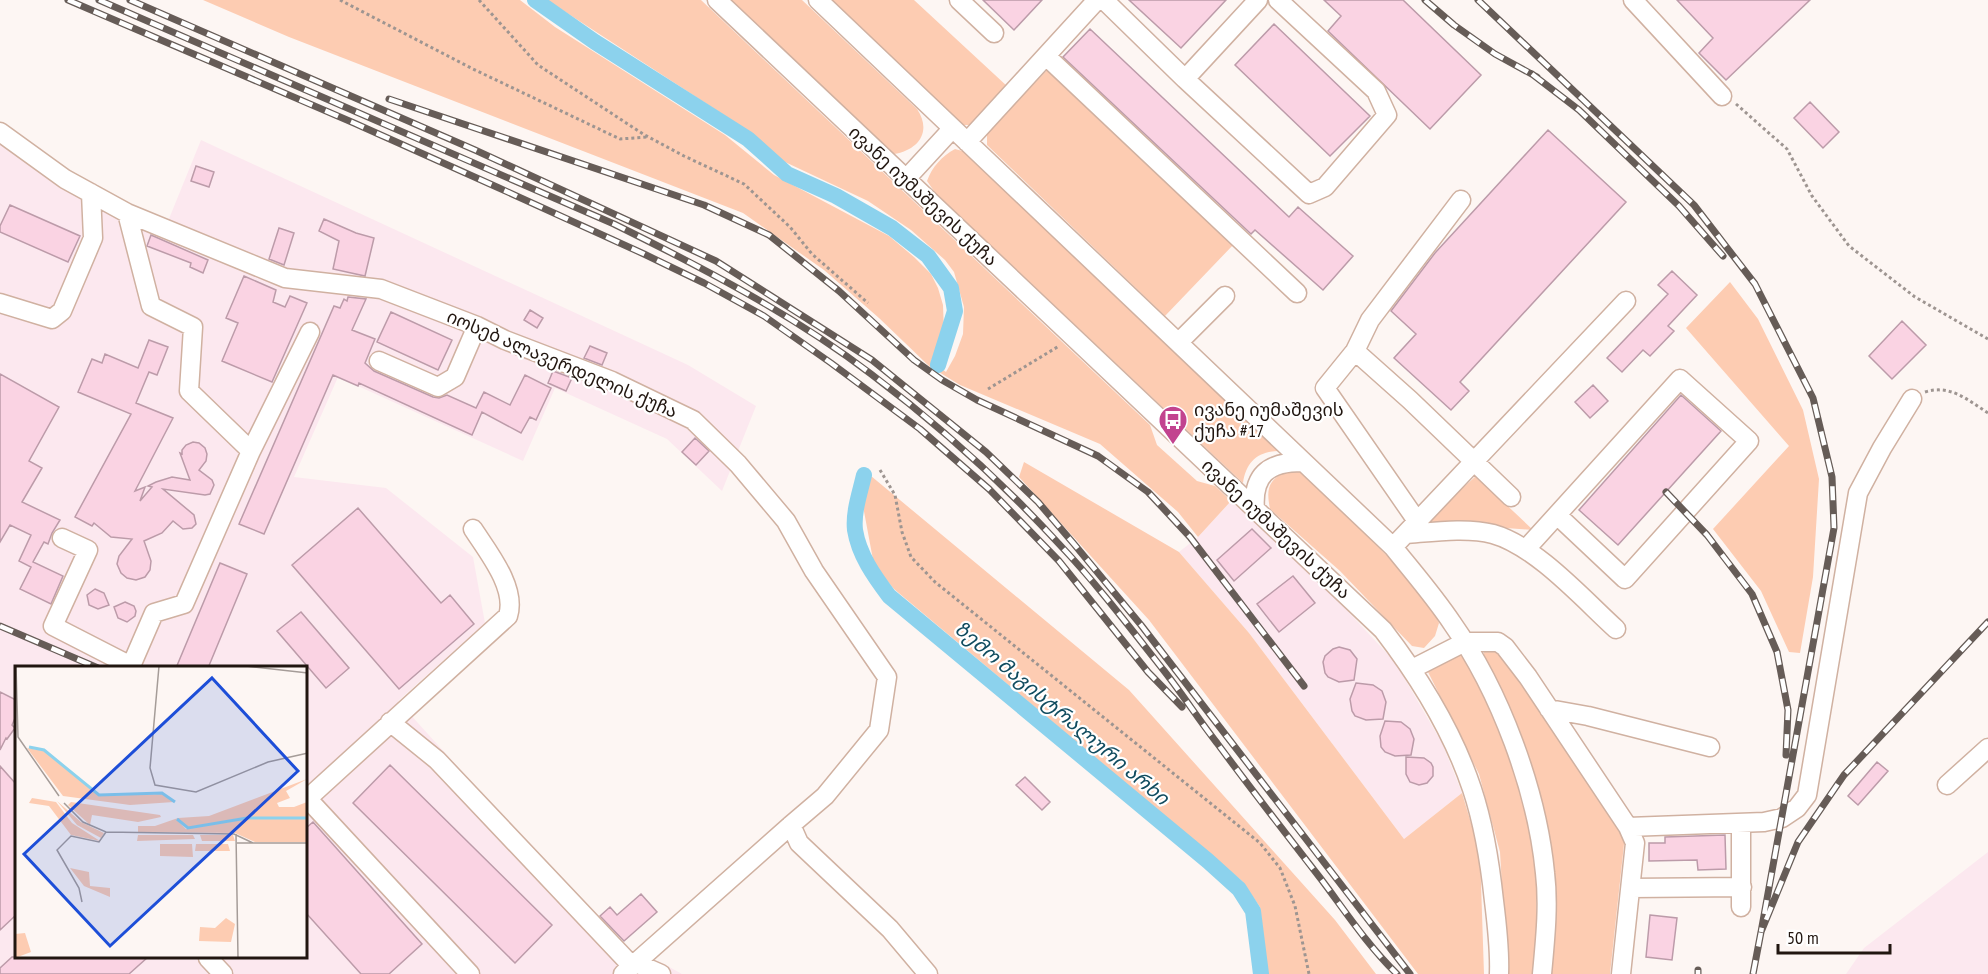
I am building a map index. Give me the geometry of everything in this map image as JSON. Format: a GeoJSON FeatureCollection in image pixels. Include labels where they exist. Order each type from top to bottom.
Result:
{"type":"FeatureCollection","features":[{"type":"Feature","properties":{"kind":"street","name":"ივანე იუმაშევის ქუჩა"},"geometry":{"type":"LineString","coordinates":[[717,0],[1383,630],[1412,669],[1447,732],[1472,788],[1488,848],[1497,922],[1499,974]]}},
{"type":"Feature","properties":{"kind":"street"},"geometry":{"type":"LineString","coordinates":[[818,0],[1393,547],[1452,622],[1494,694],[1520,760],[1536,821],[1545,874],[1545,938],[1542,974]]}},
{"type":"Feature","properties":{"kind":"street"},"geometry":{"type":"LineString","coordinates":[[959,0],[994,33]]}},
{"type":"Feature","properties":{"kind":"street"},"geometry":{"type":"LineString","coordinates":[[968,142],[1097,0]]}},
{"type":"Feature","properties":{"kind":"street"},"geometry":{"type":"LineString","coordinates":[[1104,0],[1309,194],[1325,187],[1387,115],[1376,91],[1278,0]]}},
{"type":"Feature","properties":{"kind":"street"},"geometry":{"type":"LineString","coordinates":[[1185,79],[1258,0]]}},
{"type":"Feature","properties":{"kind":"street"},"geometry":{"type":"LineString","coordinates":[[1634,0],[1722,96]]}},
{"type":"Feature","properties":{"kind":"street"},"geometry":{"type":"LineString","coordinates":[[1046,56],[1297,293]]}},
{"type":"Feature","properties":{"kind":"street"},"geometry":{"type":"LineString","coordinates":[[905,180],[952,129]]}},
{"type":"Feature","properties":{"kind":"street","name":"იოსებ ალავერდელის ქუჩა"},"geometry":{"type":"LineString","coordinates":[[0,132],[65,179],[127,213],[285,278],[381,289],[612,381],[693,420],[738,464],[786,521],[814,571],[887,677],[879,730],[825,796],[630,968]]}},
{"type":"Feature","properties":{"kind":"street"},"geometry":{"type":"LineString","coordinates":[[0,303],[52,319],[62,311],[93,238],[91,194]]}},
{"type":"Feature","properties":{"kind":"street"},"geometry":{"type":"LineString","coordinates":[[1411,527],[1325,388],[1355,351],[1370,320],[1461,200]]}},
{"type":"Feature","properties":{"kind":"street"},"geometry":{"type":"LineString","coordinates":[[127,213],[151,306],[193,327],[189,391],[251,451]]}},
{"type":"Feature","properties":{"kind":"street"},"geometry":{"type":"LineString","coordinates":[[1179,342],[1225,296]]}},
{"type":"Feature","properties":{"kind":"street"},"geometry":{"type":"LineString","coordinates":[[1393,547],[1626,301]]}},
{"type":"Feature","properties":{"kind":"street"},"geometry":{"type":"LineString","coordinates":[[379,361],[438,387],[455,377],[477,326]]}},
{"type":"Feature","properties":{"kind":"street"},"geometry":{"type":"LineString","coordinates":[[62,538],[88,550],[53,626],[131,666],[154,613],[184,604],[251,451],[310,332]]}},
{"type":"Feature","properties":{"kind":"street"},"geometry":{"type":"LineString","coordinates":[[1355,351],[1410,400],[1511,497]]}},
{"type":"Feature","properties":{"kind":"street"},"geometry":{"type":"LineString","coordinates":[[1526,549],[1680,379],[1749,441],[1625,579],[1557,515]]}},
{"type":"Feature","properties":{"kind":"street"},"geometry":{"type":"LineString","coordinates":[[1628,827],[1764,822],[1782,818],[1797,808],[1808,795],[1858,493],[1912,399]]}},
{"type":"Feature","properties":{"kind":"street"},"geometry":{"type":"LineString","coordinates":[[1255,510],[1255,487],[1266,470],[1287,462],[1302,462]]}},
{"type":"Feature","properties":{"kind":"street"},"geometry":{"type":"LineString","coordinates":[[1411,527],[1493,534],[1526,549],[1616,629]]}},
{"type":"Feature","properties":{"kind":"street"},"geometry":{"type":"LineString","coordinates":[[308,797],[508,616],[512,604],[500,571],[472,529]]}},
{"type":"Feature","properties":{"kind":"street"},"geometry":{"type":"LineString","coordinates":[[1412,669],[1465,642],[1498,642],[1521,667],[1628,827],[1635,843],[1621,974]]}},
{"type":"Feature","properties":{"kind":"street"},"geometry":{"type":"LineString","coordinates":[[1549,709],[1710,747]]}},
{"type":"Feature","properties":{"kind":"street"},"geometry":{"type":"LineString","coordinates":[[390,722],[437,760],[630,968],[660,974]]}},
{"type":"Feature","properties":{"kind":"street"},"geometry":{"type":"LineString","coordinates":[[1947,785],[1988,748]]}},
{"type":"Feature","properties":{"kind":"street"},"geometry":{"type":"LineString","coordinates":[[308,799],[470,974]]}},
{"type":"Feature","properties":{"kind":"street"},"geometry":{"type":"LineString","coordinates":[[1741,823],[1741,907]]}},
{"type":"Feature","properties":{"kind":"street"},"geometry":{"type":"LineString","coordinates":[[790,825],[800,843],[890,929],[928,974]]}},
{"type":"Feature","properties":{"kind":"street"},"geometry":{"type":"LineString","coordinates":[[1631,888],[1742,887]]}},
{"type":"Feature","properties":{"kind":"street"},"geometry":{"type":"LineString","coordinates":[[210,959],[223,974]]}},
{"type":"Feature","properties":{"kind":"path"},"geometry":{"type":"LineString","coordinates":[[340,0],[473,69],[620,139],[649,137]]}},
{"type":"Feature","properties":{"kind":"path"},"geometry":{"type":"LineString","coordinates":[[479,0],[538,65],[649,137],[744,184],[790,227],[812,254],[868,303]]}},
{"type":"Feature","properties":{"kind":"path"},"geometry":{"type":"LineString","coordinates":[[1722,96],[1741,106],[1787,149],[1812,196],[1849,246],[1915,297],[1988,339]]}},
{"type":"Feature","properties":{"kind":"path"},"geometry":{"type":"LineString","coordinates":[[988,389],[1073,338]]}},
{"type":"Feature","properties":{"kind":"path"},"geometry":{"type":"LineString","coordinates":[[1912,399],[1926,391],[1939,388],[1962,396],[1988,413]]}},
{"type":"Feature","properties":{"kind":"path"},"geometry":{"type":"LineString","coordinates":[[880,470],[895,495],[902,532],[911,557],[935,582],[1260,843],[1280,868],[1288,887],[1295,906],[1309,974]]}},
{"type":"Feature","properties":{"kind":"shaded area"},"geometry":{"type":"Polygon","coordinates":[[[203,0],[520,0],[555,27],[725,135],[774,175],[889,236],[914,257],[931,274],[943,305],[944,332],[931,361],[946,372],[963,334],[964,307],[954,272],[945,260],[911,230],[868,201],[785,162],[730,119],[547,0],[701,0],[1150,425],[1157,445],[1197,481],[1215,486],[1231,501],[1198,537],[1178,512],[1100,444],[960,385],[929,366],[824,270],[743,213],[289,37],[203,0]]]}},
{"type":"Feature","properties":{"kind":"shaded area"},"geometry":{"type":"Polygon","coordinates":[[[730,0],[802,0],[917,109],[923,125],[921,138],[910,148],[894,154],[730,0]]]}},
{"type":"Feature","properties":{"kind":"shaded area"},"geometry":{"type":"Polygon","coordinates":[[[830,0],[914,0],[1008,87],[974,125],[963,125],[830,0]]]}},
{"type":"Feature","properties":{"kind":"shaded area"},"geometry":{"type":"Polygon","coordinates":[[[1050,67],[1234,244],[1165,316],[987,145],[987,133],[1050,67]]]}},
{"type":"Feature","properties":{"kind":"shaded area"},"geometry":{"type":"Polygon","coordinates":[[[0,140],[162,236],[201,140],[688,365],[756,406],[722,491],[667,439],[555,388],[523,461],[338,377],[294,477],[386,488],[473,557],[485,623],[398,701],[621,947],[664,964],[682,974],[0,974],[0,140]]]}},
{"type":"Feature","properties":{"kind":"shaded area"},"geometry":{"type":"Polygon","coordinates":[[[955,149],[966,152],[1282,451],[1267,452],[1255,458],[1247,469],[1243,483],[936,194],[927,181],[929,176],[938,162],[955,149]]]}},
{"type":"Feature","properties":{"kind":"shaded area"},"geometry":{"type":"Polygon","coordinates":[[[1730,282],[1758,319],[1803,410],[1819,479],[1813,577],[1800,653],[1789,652],[1761,591],[1713,529],[1789,446],[1686,328],[1730,282]]]}},
{"type":"Feature","properties":{"kind":"shaded area"},"geometry":{"type":"Polygon","coordinates":[[[1024,462],[1179,552],[1249,633],[1404,839],[1462,793],[1480,853],[1484,974],[1418,974],[1149,620],[1019,477],[1024,462]]]}},
{"type":"Feature","properties":{"kind":"shaded area"},"geometry":{"type":"Polygon","coordinates":[[[1287,470],[1302,472],[1313,481],[1425,594],[1439,623],[1435,636],[1424,648],[1412,646],[1340,571],[1270,509],[1268,496],[1270,486],[1287,470]]]}},
{"type":"Feature","properties":{"kind":"shaded area"},"geometry":{"type":"Polygon","coordinates":[[[871,476],[1129,690],[1335,920],[1376,974],[1268,974],[1260,907],[1242,881],[894,589],[874,565],[863,506],[871,476]]]}},
{"type":"Feature","properties":{"kind":"shaded area"},"geometry":{"type":"Polygon","coordinates":[[[1476,476],[1533,530],[1425,522],[1476,476]]]}},
{"type":"Feature","properties":{"kind":"shaded area"},"geometry":{"type":"Polygon","coordinates":[[[1231,501],[1328,590],[1395,662],[1442,743],[1462,793],[1404,839],[1249,633],[1179,552],[1198,537],[1231,501]]]}},
{"type":"Feature","properties":{"kind":"shaded area"},"geometry":{"type":"Polygon","coordinates":[[[1490,646],[1504,657],[1625,835],[1610,974],[1549,974],[1547,841],[1523,743],[1484,657],[1484,649],[1490,646]]]}},
{"type":"Feature","properties":{"kind":"shaded area"},"geometry":{"type":"Polygon","coordinates":[[[1457,654],[1467,659],[1507,742],[1526,807],[1537,861],[1533,974],[1507,974],[1500,852],[1479,774],[1427,670],[1457,654]]]}},
{"type":"Feature","properties":{"kind":"shaded area"},"geometry":{"type":"Polygon","coordinates":[[[1988,852],[1988,974],[1846,974],[1864,948],[1988,852]]]}},
{"type":"Feature","properties":{"kind":"building"},"geometry":{"type":"Polygon","coordinates":[[[983,0],[1042,0],[1014,30],[983,0]]]}},
{"type":"Feature","properties":{"kind":"building"},"geometry":{"type":"Polygon","coordinates":[[[1129,0],[1226,0],[1181,48],[1129,0]]]}},
{"type":"Feature","properties":{"kind":"building"},"geometry":{"type":"Polygon","coordinates":[[[1324,0],[1403,0],[1481,75],[1430,129],[1328,31],[1341,16],[1324,0]]]}},
{"type":"Feature","properties":{"kind":"building"},"geometry":{"type":"Polygon","coordinates":[[[1677,0],[1810,0],[1726,80],[1699,53],[1713,38],[1677,0]]]}},
{"type":"Feature","properties":{"kind":"building"},"geometry":{"type":"Polygon","coordinates":[[[1274,24],[1370,116],[1330,156],[1235,65],[1274,24]]]}},
{"type":"Feature","properties":{"kind":"building"},"geometry":{"type":"Polygon","coordinates":[[[1090,29],[1289,217],[1298,207],[1353,256],[1323,290],[1255,230],[1251,234],[1063,57],[1090,29]]]}},
{"type":"Feature","properties":{"kind":"building"},"geometry":{"type":"Polygon","coordinates":[[[1810,102],[1839,132],[1823,148],[1794,118],[1810,102]]]}},
{"type":"Feature","properties":{"kind":"building"},"geometry":{"type":"Polygon","coordinates":[[[1548,130],[1626,202],[1460,382],[1469,391],[1451,410],[1394,358],[1416,334],[1391,311],[1435,253],[1548,130]]]}},
{"type":"Feature","properties":{"kind":"building"},"geometry":{"type":"Polygon","coordinates":[[[196,166],[214,172],[209,187],[191,181],[196,166]]]}},
{"type":"Feature","properties":{"kind":"building"},"geometry":{"type":"Polygon","coordinates":[[[10,205],[80,236],[68,262],[0,232],[0,226],[10,205]]]}},
{"type":"Feature","properties":{"kind":"building"},"geometry":{"type":"Polygon","coordinates":[[[324,219],[374,238],[365,276],[333,269],[339,241],[319,231],[324,219]]]}},
{"type":"Feature","properties":{"kind":"building"},"geometry":{"type":"Polygon","coordinates":[[[279,228],[294,233],[284,265],[269,259],[279,228]]]}},
{"type":"Feature","properties":{"kind":"building"},"geometry":{"type":"Polygon","coordinates":[[[151,235],[208,260],[203,273],[190,267],[191,263],[147,246],[151,235]]]}},
{"type":"Feature","properties":{"kind":"building"},"geometry":{"type":"Polygon","coordinates":[[[1672,271],[1697,295],[1668,326],[1674,331],[1650,356],[1643,350],[1622,372],[1607,358],[1668,294],[1658,285],[1672,271]]]}},
{"type":"Feature","properties":{"kind":"building"},"geometry":{"type":"Polygon","coordinates":[[[244,276],[276,290],[273,302],[285,307],[290,296],[307,303],[272,382],[222,361],[238,323],[226,318],[244,276]]]}},
{"type":"Feature","properties":{"kind":"building"},"geometry":{"type":"Polygon","coordinates":[[[348,297],[366,299],[352,330],[375,339],[365,363],[374,371],[433,397],[439,398],[447,395],[476,408],[484,392],[510,405],[525,375],[551,388],[536,420],[530,417],[521,433],[482,412],[472,435],[359,383],[358,386],[333,375],[264,534],[239,524],[334,306],[340,308],[344,299],[347,301],[348,297]]]}},
{"type":"Feature","properties":{"kind":"building"},"geometry":{"type":"Polygon","coordinates":[[[530,310],[543,318],[537,328],[524,320],[530,310]]]}},
{"type":"Feature","properties":{"kind":"building"},"geometry":{"type":"Polygon","coordinates":[[[391,312],[452,340],[438,370],[377,342],[391,312]]]}},
{"type":"Feature","properties":{"kind":"building"},"geometry":{"type":"Polygon","coordinates":[[[1902,321],[1926,345],[1892,379],[1869,356],[1902,321]]]}},
{"type":"Feature","properties":{"kind":"building"},"geometry":{"type":"Polygon","coordinates":[[[149,340],[168,347],[157,375],[149,372],[136,403],[173,418],[135,491],[145,487],[140,501],[152,487],[148,486],[156,482],[172,477],[190,480],[180,453],[182,454],[186,445],[193,442],[205,448],[206,461],[199,470],[212,480],[214,485],[210,494],[205,495],[163,489],[194,515],[196,524],[192,528],[183,529],[173,521],[162,533],[144,541],[151,561],[150,570],[145,577],[136,580],[127,578],[121,573],[117,564],[119,556],[132,539],[111,537],[94,523],[92,526],[75,517],[131,414],[78,392],[92,359],[102,363],[105,354],[138,368],[149,340]]]}},
{"type":"Feature","properties":{"kind":"building"},"geometry":{"type":"Polygon","coordinates":[[[590,346],[607,353],[602,365],[584,358],[590,346]]]}},
{"type":"Feature","properties":{"kind":"building"},"geometry":{"type":"Polygon","coordinates":[[[553,371],[572,378],[566,391],[548,383],[553,371]]]}},
{"type":"Feature","properties":{"kind":"building"},"geometry":{"type":"Polygon","coordinates":[[[0,374],[59,407],[29,461],[42,468],[22,502],[60,520],[48,544],[44,542],[33,562],[63,576],[51,604],[20,589],[31,567],[19,561],[31,535],[10,525],[0,542],[0,374]]]}},
{"type":"Feature","properties":{"kind":"building"},"geometry":{"type":"Polygon","coordinates":[[[1593,385],[1608,401],[1590,418],[1575,402],[1593,385]]]}},
{"type":"Feature","properties":{"kind":"building"},"geometry":{"type":"Polygon","coordinates":[[[1681,395],[1721,431],[1618,545],[1579,510],[1681,395]]]}},
{"type":"Feature","properties":{"kind":"building"},"geometry":{"type":"Polygon","coordinates":[[[695,438],[709,451],[696,465],[682,452],[695,438]]]}},
{"type":"Feature","properties":{"kind":"building"},"geometry":{"type":"Polygon","coordinates":[[[358,508],[441,603],[450,595],[474,624],[399,689],[292,565],[358,508]]]}},
{"type":"Feature","properties":{"kind":"building"},"geometry":{"type":"Polygon","coordinates":[[[1252,529],[1271,548],[1234,581],[1217,560],[1252,529]]]}},
{"type":"Feature","properties":{"kind":"building"},"geometry":{"type":"Polygon","coordinates":[[[220,563],[247,574],[209,666],[177,666],[220,563]]]}},
{"type":"Feature","properties":{"kind":"building"},"geometry":{"type":"Polygon","coordinates":[[[1293,576],[1315,603],[1279,632],[1257,604],[1293,576]]]}},
{"type":"Feature","properties":{"kind":"building"},"geometry":{"type":"Polygon","coordinates":[[[95,589],[104,593],[109,605],[98,609],[89,605],[87,595],[95,589]]]}},
{"type":"Feature","properties":{"kind":"building"},"geometry":{"type":"Polygon","coordinates":[[[125,602],[134,606],[136,611],[135,616],[127,622],[118,618],[114,607],[125,602]]]}},
{"type":"Feature","properties":{"kind":"building"},"geometry":{"type":"Polygon","coordinates":[[[301,612],[349,668],[326,688],[277,631],[301,612]]]}},
{"type":"Feature","properties":{"kind":"building"},"geometry":{"type":"Polygon","coordinates":[[[1339,647],[1350,650],[1357,659],[1354,680],[1339,682],[1325,673],[1323,662],[1325,656],[1339,647]]]}},
{"type":"Feature","properties":{"kind":"building"},"geometry":{"type":"Polygon","coordinates":[[[1356,683],[1373,685],[1382,691],[1386,702],[1383,719],[1366,720],[1355,716],[1350,699],[1356,683]]]}},
{"type":"Feature","properties":{"kind":"building"},"geometry":{"type":"Polygon","coordinates":[[[0,692],[15,700],[15,718],[12,725],[15,728],[6,738],[0,750],[0,692]]]}},
{"type":"Feature","properties":{"kind":"building"},"geometry":{"type":"Polygon","coordinates":[[[1385,721],[1401,722],[1410,729],[1414,739],[1411,755],[1395,756],[1385,752],[1381,747],[1380,736],[1385,721]]]}},
{"type":"Feature","properties":{"kind":"building"},"geometry":{"type":"Polygon","coordinates":[[[1406,757],[1424,758],[1431,763],[1433,776],[1427,783],[1419,785],[1410,782],[1406,774],[1406,757]]]}},
{"type":"Feature","properties":{"kind":"building"},"geometry":{"type":"Polygon","coordinates":[[[1877,762],[1888,771],[1858,805],[1848,796],[1877,762]]]}},
{"type":"Feature","properties":{"kind":"building"},"geometry":{"type":"Polygon","coordinates":[[[390,765],[552,925],[515,963],[353,803],[390,765]]]}},
{"type":"Feature","properties":{"kind":"building"},"geometry":{"type":"Polygon","coordinates":[[[0,766],[15,783],[15,916],[0,930],[0,766]]]}},
{"type":"Feature","properties":{"kind":"building"},"geometry":{"type":"Polygon","coordinates":[[[1025,777],[1050,802],[1042,810],[1016,785],[1025,777]]]}},
{"type":"Feature","properties":{"kind":"building"},"geometry":{"type":"Polygon","coordinates":[[[313,822],[422,944],[389,974],[361,974],[308,915],[308,826],[313,822]]]}},
{"type":"Feature","properties":{"kind":"building"},"geometry":{"type":"Polygon","coordinates":[[[1725,835],[1726,869],[1698,870],[1697,860],[1649,861],[1649,843],[1665,843],[1665,837],[1725,835]]]}},
{"type":"Feature","properties":{"kind":"building"},"geometry":{"type":"Polygon","coordinates":[[[641,894],[657,912],[624,941],[600,916],[610,907],[617,915],[641,894]]]}},
{"type":"Feature","properties":{"kind":"building"},"geometry":{"type":"Polygon","coordinates":[[[1650,915],[1677,918],[1672,960],[1646,957],[1650,915]]]}},
{"type":"Feature","properties":{"kind":"building"},"geometry":{"type":"Polygon","coordinates":[[[12,957],[15,959],[146,959],[129,974],[0,974],[0,968],[12,957]]]}},
{"type":"Feature","properties":{"kind":"waterway","name":"ზემო მაგისტრალური არხი"},"geometry":{"type":"LineString","coordinates":[[535,0],[595,42],[748,139],[787,174],[836,196],[892,228],[928,256],[951,288],[955,311],[938,365]]}},
{"type":"Feature","properties":{"kind":"waterway","name":"ზემო მაგისტრალური არხი"},"geometry":{"type":"LineString","coordinates":[[864,475],[856,509],[855,530],[864,557],[889,596],[1239,889],[1253,911],[1261,974]]}},
{"type":"Feature","properties":{"kind":"railway"},"geometry":{"type":"LineString","coordinates":[[68,0],[499,188],[644,254],[764,316],[920,429],[989,489],[1059,561],[1148,672],[1182,707]]}},
{"type":"Feature","properties":{"kind":"railway"},"geometry":{"type":"LineString","coordinates":[[99,0],[614,224],[714,275],[778,312],[810,331],[871,374],[921,413],[992,476],[1087,575],[1165,672],[1357,928],[1397,974]]}},
{"type":"Feature","properties":{"kind":"railway"},"geometry":{"type":"LineString","coordinates":[[130,0],[475,150],[716,261],[872,360],[986,452],[1038,502],[1141,625],[1410,974]]}},
{"type":"Feature","properties":{"kind":"railway"},"geometry":{"type":"LineString","coordinates":[[1425,0],[1454,25],[1495,54],[1537,77]]}},
{"type":"Feature","properties":{"kind":"railway"},"geometry":{"type":"LineString","coordinates":[[1478,0],[1694,205],[1755,284],[1813,398],[1832,477],[1834,528],[1761,932]]}},
{"type":"Feature","properties":{"kind":"railway"},"geometry":{"type":"LineString","coordinates":[[1532,74],[1579,110],[1679,206],[1723,256]]}},
{"type":"Feature","properties":{"kind":"railway"},"geometry":{"type":"LineString","coordinates":[[389,99],[704,205],[769,235],[839,291],[914,360],[942,380],[977,400],[1098,456],[1148,492],[1190,537],[1304,686]]}},
{"type":"Feature","properties":{"kind":"railway"},"geometry":{"type":"LineString","coordinates":[[1666,492],[1707,535],[1752,594],[1777,652],[1788,710],[1786,755]]}},
{"type":"Feature","properties":{"kind":"railway"},"geometry":{"type":"LineString","coordinates":[[1753,974],[1761,932],[1798,842],[1844,775],[1988,622]]}},
{"type":"Feature","properties":{"kind":"railway"},"geometry":{"type":"LineString","coordinates":[[0,626],[93,666]]}},
{"type":"Feature","properties":{"kind":"place","name":"ივანე იუმაშევის ქუჩა #17"},"geometry":{"type":"Point","coordinates":[1173,446]}}]}
